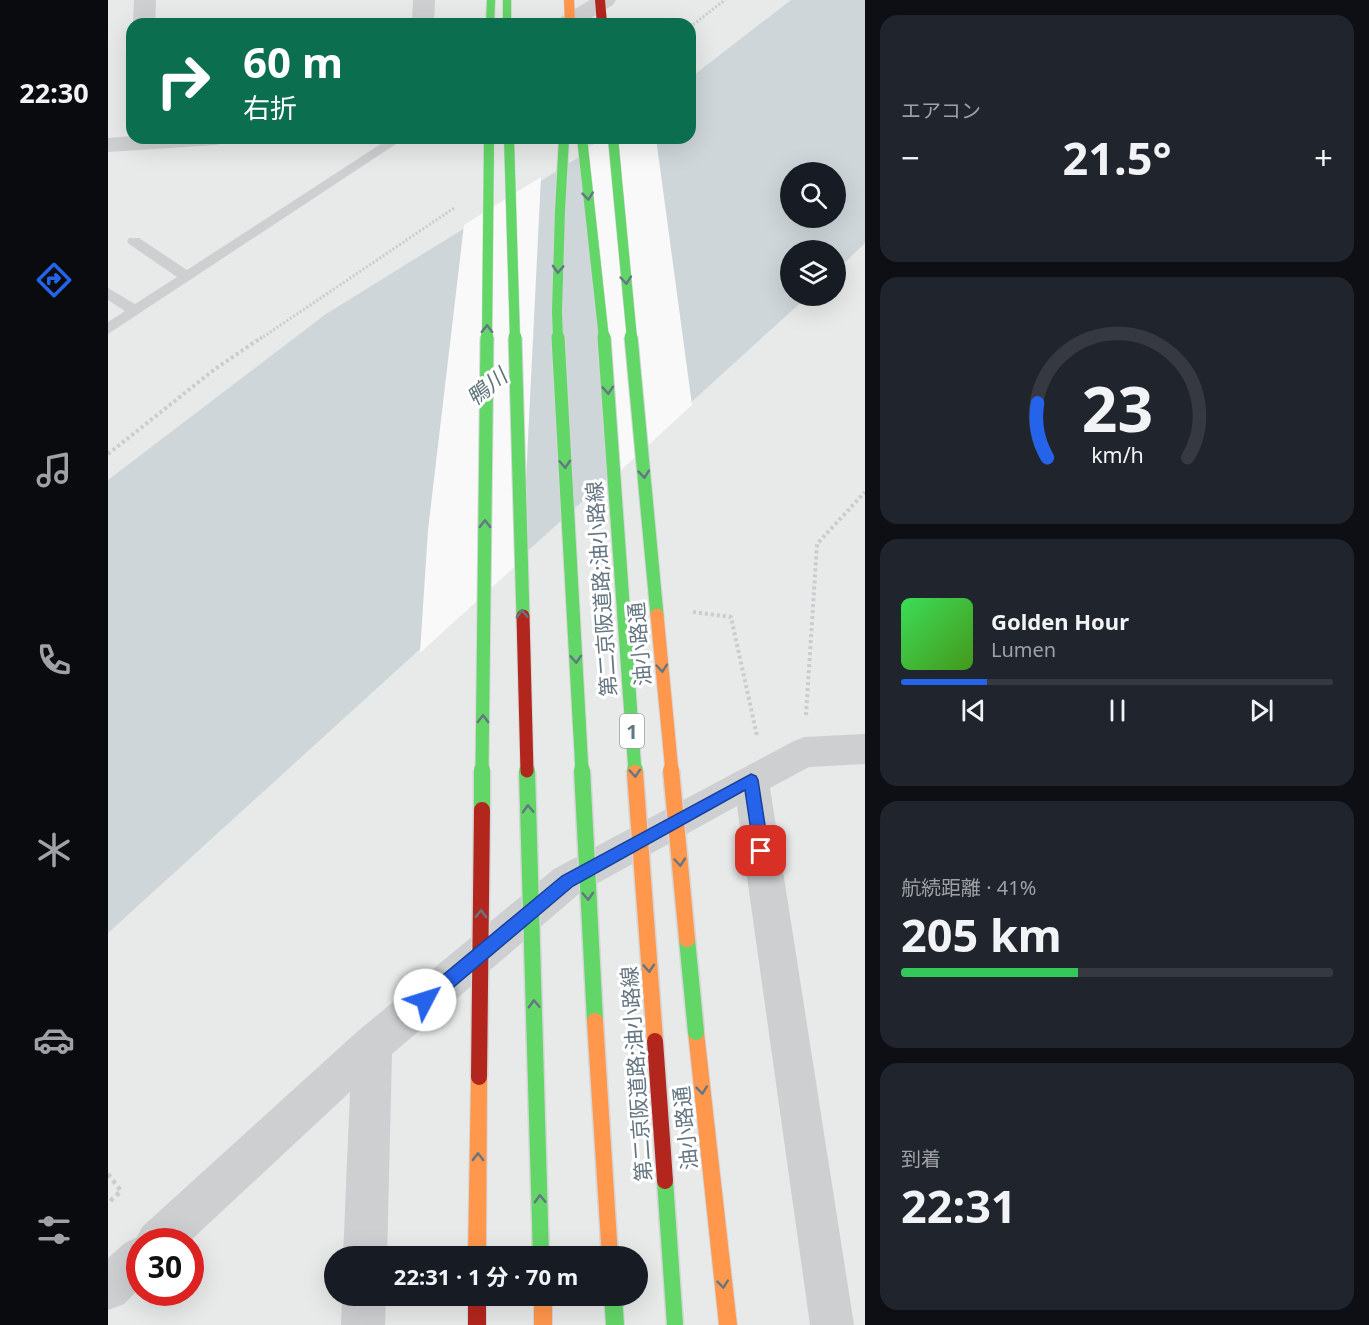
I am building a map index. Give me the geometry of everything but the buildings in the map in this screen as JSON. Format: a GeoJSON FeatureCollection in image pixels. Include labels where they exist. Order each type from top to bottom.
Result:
{"type":"FeatureCollection","features":[{"type":"Feature","properties":{"kind":"main road"},"geometry":{"type":"LineString","coordinates":[[490,18],[491,0]]}},
{"type":"Feature","properties":{"kind":"main road"},"geometry":{"type":"LineString","coordinates":[[507,0],[507,18]]}},
{"type":"Feature","properties":{"kind":"main road"},"geometry":{"type":"LineString","coordinates":[[568,18],[569,0]]}},
{"type":"Feature","properties":{"kind":"main road"},"geometry":{"type":"LineString","coordinates":[[600,0],[602,18]]}},
{"type":"Feature","properties":{"kind":"main road"},"geometry":{"type":"LineString","coordinates":[[477,1246],[489,144]]}},
{"type":"Feature","properties":{"kind":"main road"},"geometry":{"type":"LineString","coordinates":[[509,144],[541,1246]]}},
{"type":"Feature","properties":{"kind":"main road"},"geometry":{"type":"LineString","coordinates":[[564,144],[557,311],[604,1190],[609,1246]]}},
{"type":"Feature","properties":{"kind":"main road","name":"第二京阪道路;油小路線"},"geometry":{"type":"LineString","coordinates":[[583,144],[604,337],[675,1325]]}},
{"type":"Feature","properties":{"kind":"main road","name":"油小路通"},"geometry":{"type":"LineString","coordinates":[[613,144],[696,1032],[728,1325]]}},
{"type":"Feature","properties":{"kind":"main road"},"geometry":{"type":"LineString","coordinates":[[477,1306],[477,1325]]}},
{"type":"Feature","properties":{"kind":"main road"},"geometry":{"type":"LineString","coordinates":[[543,1306],[543,1325]]}},
{"type":"Feature","properties":{"kind":"main road"},"geometry":{"type":"LineString","coordinates":[[614,1306],[615,1325]]}},
{"type":"Feature","properties":{"kind":"street"},"geometry":{"type":"LineString","coordinates":[[144,18],[145,0]]}},
{"type":"Feature","properties":{"kind":"street"},"geometry":{"type":"LineString","coordinates":[[423,18],[424,0]]}},
{"type":"Feature","properties":{"kind":"street"},"geometry":{"type":"LineString","coordinates":[[577,18],[605,0]]}},
{"type":"Feature","properties":{"kind":"street"},"geometry":{"type":"LineString","coordinates":[[108,145],[126,142]]}},
{"type":"Feature","properties":{"kind":"street"},"geometry":{"type":"LineString","coordinates":[[173,1228],[372,1045],[567,881],[804,752],[865,749]]}},
{"type":"Feature","properties":{"kind":"street"},"geometry":{"type":"LineString","coordinates":[[758,776],[832,1325]]}},
{"type":"Feature","properties":{"kind":"street"},"geometry":{"type":"LineString","coordinates":[[365,1246],[372,1045]]}},
{"type":"Feature","properties":{"kind":"street"},"geometry":{"type":"LineString","coordinates":[[363,1325],[364,1306]]}},
{"type":"Feature","properties":{"kind":"lane"},"geometry":{"type":"LineString","coordinates":[[108,329],[390,144]]}},
{"type":"Feature","properties":{"kind":"lane"},"geometry":{"type":"LineString","coordinates":[[134,241],[187,277]]}},
{"type":"Feature","properties":{"kind":"lane"},"geometry":{"type":"LineString","coordinates":[[108,293],[135,311]]}},
{"type":"Feature","properties":{"kind":"path"},"geometry":{"type":"LineString","coordinates":[[696,22],[725,0]]}},
{"type":"Feature","properties":{"kind":"path"},"geometry":{"type":"LineString","coordinates":[[108,454],[215,369],[457,206]]}},
{"type":"Feature","properties":{"kind":"path"},"geometry":{"type":"LineString","coordinates":[[804,752],[817,544],[865,492]]}},
{"type":"Feature","properties":{"kind":"path"},"geometry":{"type":"LineString","coordinates":[[656,607],[731,617],[758,776]]}},
{"type":"Feature","properties":{"kind":"path"},"geometry":{"type":"LineString","coordinates":[[108,1174],[121,1191],[108,1203]]}},
{"type":"Feature","properties":{"kind":"shaded area"},"geometry":{"type":"Polygon","coordinates":[[[108,0],[865,0],[865,1325],[108,1325],[108,0]]]}},
{"type":"Feature","properties":{"kind":"water","name":"鴨川"},"geometry":{"type":"Polygon","coordinates":[[[791,0],[865,0],[865,243],[846,261],[846,240],[780,240],[780,306],[797,306],[108,933],[108,480],[326,314],[600,144],[696,144],[696,73],[791,0]]]}},
{"type":"Feature","properties":{"kind":"pier"},"geometry":{"type":"Polygon","coordinates":[[[594,144],[657,144],[692,405],[619,472],[586,149],[594,144]]]}},
{"type":"Feature","properties":{"kind":"pier"},"geometry":{"type":"Polygon","coordinates":[[[541,177],[522,560],[420,653],[428,530],[464,225],[541,177]]]}},
{"type":"Feature","properties":{"kind":"traffic: fast"},"geometry":{"type":"LineString","coordinates":[[490,18],[491,0]]}},
{"type":"Feature","properties":{"kind":"traffic: fast"},"geometry":{"type":"LineString","coordinates":[[507,0],[507,18]]}},
{"type":"Feature","properties":{"kind":"traffic: fast"},"geometry":{"type":"LineString","coordinates":[[482,810],[489,144]]}},
{"type":"Feature","properties":{"kind":"traffic: fast"},"geometry":{"type":"LineString","coordinates":[[509,144],[523,616]]}},
{"type":"Feature","properties":{"kind":"traffic: fast"},"geometry":{"type":"LineString","coordinates":[[560,211],[564,144]]}},
{"type":"Feature","properties":{"kind":"traffic: fast"},"geometry":{"type":"LineString","coordinates":[[583,144],[604,337],[635,773]]}},
{"type":"Feature","properties":{"kind":"traffic: fast"},"geometry":{"type":"LineString","coordinates":[[614,144],[657,615]]}},
{"type":"Feature","properties":{"kind":"traffic: fast"},"geometry":{"type":"LineString","coordinates":[[560,211],[557,311],[595,1021]]}},
{"type":"Feature","properties":{"kind":"traffic: fast"},"geometry":{"type":"LineString","coordinates":[[527,771],[541,1246]]}},
{"type":"Feature","properties":{"kind":"traffic: fast"},"geometry":{"type":"LineString","coordinates":[[687,939],[696,1032]]}},
{"type":"Feature","properties":{"kind":"traffic: fast"},"geometry":{"type":"LineString","coordinates":[[665,1181],[675,1325]]}},
{"type":"Feature","properties":{"kind":"traffic: fast"},"geometry":{"type":"LineString","coordinates":[[614,1306],[615,1325]]}},
{"type":"Feature","properties":{"kind":"traffic: slow"},"geometry":{"type":"LineString","coordinates":[[569,0],[570,18]]}},
{"type":"Feature","properties":{"kind":"traffic: slow"},"geometry":{"type":"LineString","coordinates":[[657,615],[687,939]]}},
{"type":"Feature","properties":{"kind":"traffic: slow"},"geometry":{"type":"LineString","coordinates":[[635,773],[655,1041]]}},
{"type":"Feature","properties":{"kind":"traffic: slow"},"geometry":{"type":"LineString","coordinates":[[595,1021],[609,1246]]}},
{"type":"Feature","properties":{"kind":"traffic: slow"},"geometry":{"type":"LineString","coordinates":[[696,1032],[728,1325]]}},
{"type":"Feature","properties":{"kind":"traffic: slow"},"geometry":{"type":"LineString","coordinates":[[477,1246],[479,1077]]}},
{"type":"Feature","properties":{"kind":"traffic: slow"},"geometry":{"type":"LineString","coordinates":[[543,1306],[543,1325]]}},
{"type":"Feature","properties":{"kind":"traffic: jam"},"geometry":{"type":"LineString","coordinates":[[600,0],[602,18]]}},
{"type":"Feature","properties":{"kind":"traffic: jam"},"geometry":{"type":"LineString","coordinates":[[523,616],[527,771]]}},
{"type":"Feature","properties":{"kind":"traffic: jam"},"geometry":{"type":"LineString","coordinates":[[479,1077],[482,810]]}},
{"type":"Feature","properties":{"kind":"traffic: jam"},"geometry":{"type":"LineString","coordinates":[[655,1041],[665,1181]]}},
{"type":"Feature","properties":{"kind":"traffic: jam"},"geometry":{"type":"LineString","coordinates":[[477,1306],[477,1325]]}},
{"type":"Feature","properties":{"kind":"route"},"geometry":{"type":"LineString","coordinates":[[425,1000],[567,881],[751,780],[761,851]]}}]}
